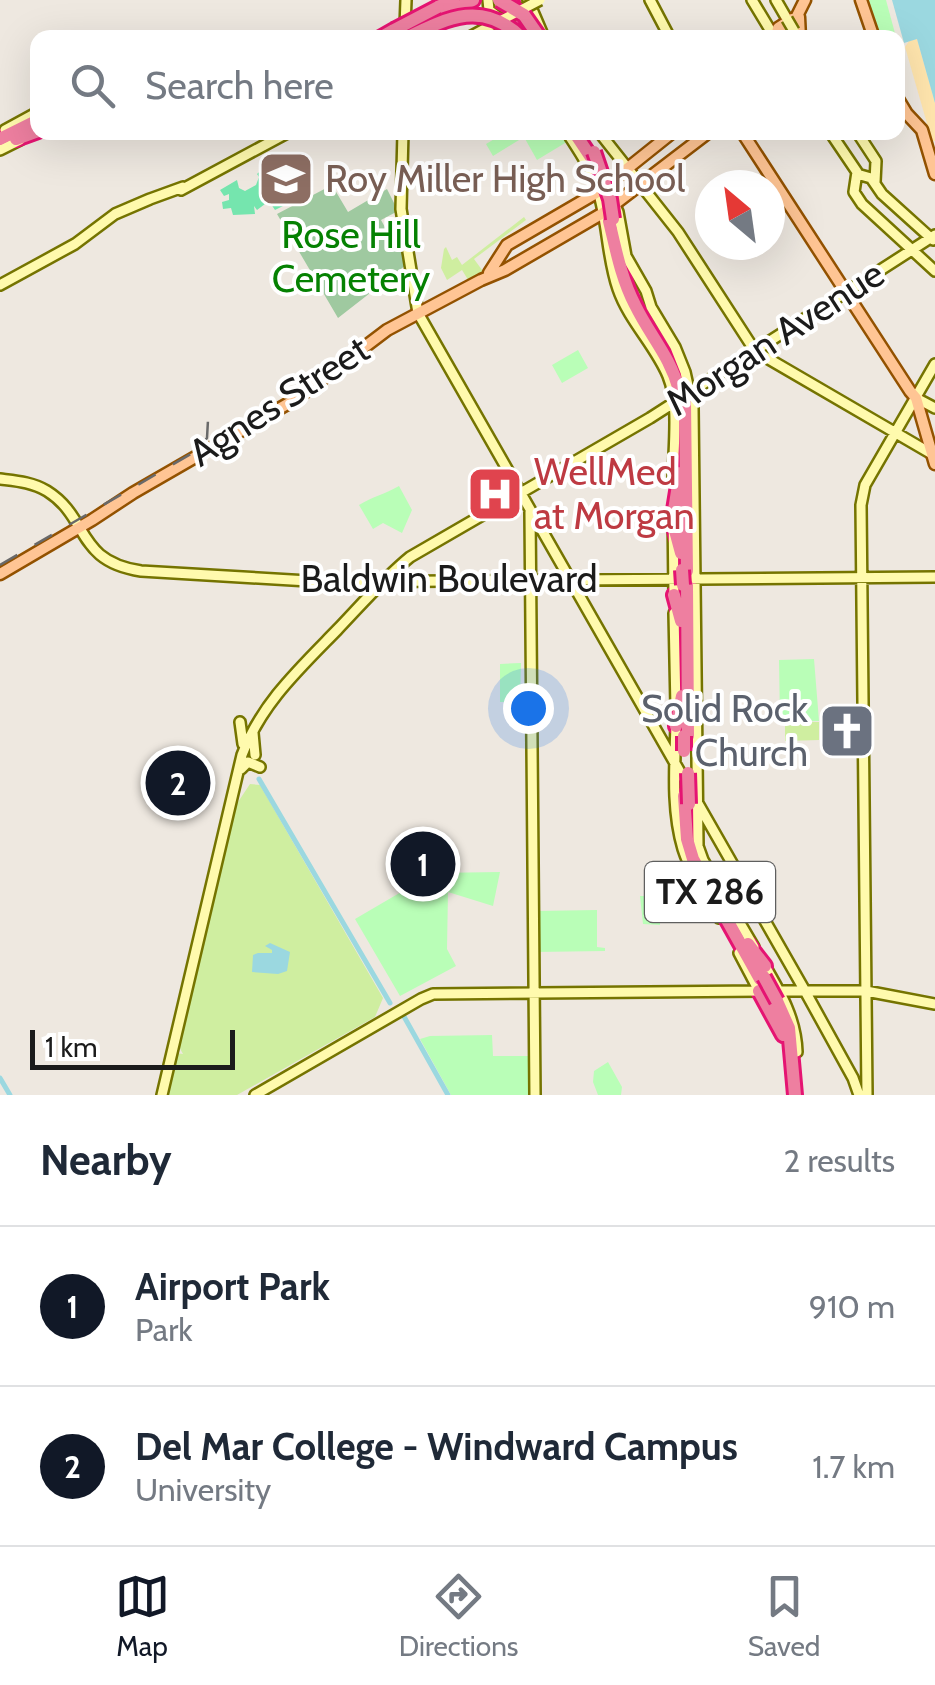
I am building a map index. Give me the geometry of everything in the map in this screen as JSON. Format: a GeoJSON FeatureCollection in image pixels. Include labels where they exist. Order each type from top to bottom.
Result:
{"type":"FeatureCollection","features":[{"type":"Feature","properties":{"kind":"highway"},"geometry":{"type":"LineString","coordinates":[[405,30],[442,7],[480,0]]}},
{"type":"Feature","properties":{"kind":"highway"},"geometry":{"type":"LineString","coordinates":[[513,2],[532,30]]}},
{"type":"Feature","properties":{"kind":"highway"},"geometry":{"type":"LineString","coordinates":[[513,2],[532,30]]}},
{"type":"Feature","properties":{"kind":"highway"},"geometry":{"type":"LineString","coordinates":[[442,7],[462,14],[483,15],[511,30]]}},
{"type":"Feature","properties":{"kind":"highway"},"geometry":{"type":"LineString","coordinates":[[534,16],[536,30]]}},
{"type":"Feature","properties":{"kind":"highway"},"geometry":{"type":"LineString","coordinates":[[2,139],[30,130]]}},
{"type":"Feature","properties":{"kind":"highway","name":"TX 286"},"geometry":{"type":"LineString","coordinates":[[582,140],[610,199],[609,213],[639,310],[671,366],[682,397],[684,761],[692,804],[690,850],[789,1028],[791,1073]]}},
{"type":"Feature","properties":{"kind":"highway"},"geometry":{"type":"LineString","coordinates":[[626,256],[639,310]]}},
{"type":"Feature","properties":{"kind":"highway"},"geometry":{"type":"LineString","coordinates":[[614,275],[639,310]]}},
{"type":"Feature","properties":{"kind":"highway"},"geometry":{"type":"LineString","coordinates":[[654,333],[667,375]]}},
{"type":"Feature","properties":{"kind":"highway"},"geometry":{"type":"LineString","coordinates":[[654,333],[682,362]]}},
{"type":"Feature","properties":{"kind":"highway"},"geometry":{"type":"LineString","coordinates":[[683,458],[695,501]]}},
{"type":"Feature","properties":{"kind":"highway"},"geometry":{"type":"LineString","coordinates":[[674,510],[683,458]]}},
{"type":"Feature","properties":{"kind":"highway"},"geometry":{"type":"LineString","coordinates":[[684,577],[696,517]]}},
{"type":"Feature","properties":{"kind":"highway"},"geometry":{"type":"LineString","coordinates":[[674,526],[684,577]]}},
{"type":"Feature","properties":{"kind":"highway"},"geometry":{"type":"LineString","coordinates":[[686,643],[696,599]]}},
{"type":"Feature","properties":{"kind":"highway"},"geometry":{"type":"LineString","coordinates":[[684,851],[709,886]]}},
{"type":"Feature","properties":{"kind":"highway"},"geometry":{"type":"LineString","coordinates":[[702,860],[709,886]]}},
{"type":"Feature","properties":{"kind":"highway","name":"TX 286"},"geometry":{"type":"LineString","coordinates":[[766,985],[783,1024],[791,1073]]}},
{"type":"Feature","properties":{"kind":"highway"},"geometry":{"type":"LineString","coordinates":[[792,1017],[793,1095]]}},
{"type":"Feature","properties":{"kind":"main road"},"geometry":{"type":"LineString","coordinates":[[401,30],[406,0]]}},
{"type":"Feature","properties":{"kind":"main road"},"geometry":{"type":"LineString","coordinates":[[407,30],[480,0],[500,16],[513,2]]}},
{"type":"Feature","properties":{"kind":"main road"},"geometry":{"type":"LineString","coordinates":[[483,30],[540,0]]}},
{"type":"Feature","properties":{"kind":"main road"},"geometry":{"type":"LineString","coordinates":[[650,0],[666,30]]}},
{"type":"Feature","properties":{"kind":"main road"},"geometry":{"type":"LineString","coordinates":[[776,0],[790,25]]}},
{"type":"Feature","properties":{"kind":"main road"},"geometry":{"type":"LineString","coordinates":[[860,0],[869,30]]}},
{"type":"Feature","properties":{"kind":"main road"},"geometry":{"type":"LineString","coordinates":[[513,2],[534,16]]}},
{"type":"Feature","properties":{"kind":"main road"},"geometry":{"type":"LineString","coordinates":[[513,2],[518,30]]}},
{"type":"Feature","properties":{"kind":"main road"},"geometry":{"type":"LineString","coordinates":[[754,2],[790,25]]}},
{"type":"Feature","properties":{"kind":"main road"},"geometry":{"type":"LineString","coordinates":[[405,30],[442,7]]}},
{"type":"Feature","properties":{"kind":"main road"},"geometry":{"type":"LineString","coordinates":[[905,108],[924,129],[935,164]]}},
{"type":"Feature","properties":{"kind":"main road"},"geometry":{"type":"LineString","coordinates":[[905,110],[921,128],[935,174]]}},
{"type":"Feature","properties":{"kind":"main road"},"geometry":{"type":"LineString","coordinates":[[2,139],[30,118]]}},
{"type":"Feature","properties":{"kind":"main road"},"geometry":{"type":"LineString","coordinates":[[0,285],[78,242],[131,203],[150,206],[274,140]]}},
{"type":"Feature","properties":{"kind":"main road"},"geometry":{"type":"LineString","coordinates":[[403,140],[401,209],[418,313],[570,579],[684,761]]}},
{"type":"Feature","properties":{"kind":"main road"},"geometry":{"type":"LineString","coordinates":[[606,140],[678,233],[755,351],[934,459]]}},
{"type":"Feature","properties":{"kind":"main road"},"geometry":{"type":"LineString","coordinates":[[480,280],[494,270],[507,245],[607,185],[664,140]]}},
{"type":"Feature","properties":{"kind":"main road","name":"Agnes Street"},"geometry":{"type":"LineString","coordinates":[[0,574],[296,399],[377,338],[418,313],[609,213],[698,140]]}},
{"type":"Feature","properties":{"kind":"main road"},"geometry":{"type":"LineString","coordinates":[[747,140],[916,398],[934,459]]}},
{"type":"Feature","properties":{"kind":"main road"},"geometry":{"type":"LineString","coordinates":[[835,140],[858,174],[874,179]]}},
{"type":"Feature","properties":{"kind":"main road"},"geometry":{"type":"LineString","coordinates":[[862,140],[876,162],[874,179],[882,194],[934,238]]}},
{"type":"Feature","properties":{"kind":"main road"},"geometry":{"type":"LineString","coordinates":[[591,157],[607,185],[614,275],[625,305],[682,397],[694,432],[696,517],[684,577],[686,733],[692,804],[702,860],[766,985]]}},
{"type":"Feature","properties":{"kind":"main road"},"geometry":{"type":"LineString","coordinates":[[858,174],[854,192],[862,204],[935,271]]}},
{"type":"Feature","properties":{"kind":"main road"},"geometry":{"type":"LineString","coordinates":[[609,213],[650,307],[682,362],[674,526]]}},
{"type":"Feature","properties":{"kind":"main road","name":"Morgan Avenue"},"geometry":{"type":"LineString","coordinates":[[252,731],[286,683],[382,582],[416,553],[652,417],[934,238]]}},
{"type":"Feature","properties":{"kind":"main road"},"geometry":{"type":"LineString","coordinates":[[863,1090],[863,490],[935,364]]}},
{"type":"Feature","properties":{"kind":"main road"},"geometry":{"type":"LineString","coordinates":[[916,398],[935,408]]}},
{"type":"Feature","properties":{"kind":"main road","name":"Baldwin Boulevard"},"geometry":{"type":"LineString","coordinates":[[0,480],[42,488],[66,507],[93,550],[116,566],[128,569],[325,582],[935,577]]}},
{"type":"Feature","properties":{"kind":"main road"},"geometry":{"type":"LineString","coordinates":[[530,509],[535,1095]]}},
{"type":"Feature","properties":{"kind":"main road"},"geometry":{"type":"LineString","coordinates":[[684,577],[696,599],[686,733]]}},
{"type":"Feature","properties":{"kind":"main road"},"geometry":{"type":"LineString","coordinates":[[263,712],[275,703]]}},
{"type":"Feature","properties":{"kind":"main road"},"geometry":{"type":"LineString","coordinates":[[242,755],[240,722],[252,731]]}},
{"type":"Feature","properties":{"kind":"main road"},"geometry":{"type":"LineString","coordinates":[[252,731],[255,755]]}},
{"type":"Feature","properties":{"kind":"main road"},"geometry":{"type":"LineString","coordinates":[[162,1095],[242,755],[252,731]]}},
{"type":"Feature","properties":{"kind":"main road"},"geometry":{"type":"LineString","coordinates":[[236,781],[245,763],[260,766]]}},
{"type":"Feature","properties":{"kind":"main road"},"geometry":{"type":"LineString","coordinates":[[692,804],[677,819],[694,875],[766,985],[792,1017],[796,1036],[793,1095]]}},
{"type":"Feature","properties":{"kind":"main road"},"geometry":{"type":"LineString","coordinates":[[692,804],[863,1090]]}},
{"type":"Feature","properties":{"kind":"main road"},"geometry":{"type":"LineString","coordinates":[[255,1095],[433,994],[766,985],[806,991],[866,991],[935,1004]]}},
{"type":"Feature","properties":{"kind":"green space"},"geometry":{"type":"Polygon","coordinates":[[[863,0],[886,0],[894,30],[873,30],[863,0]]]}},
{"type":"Feature","properties":{"kind":"green space"},"geometry":{"type":"Polygon","coordinates":[[[493,140],[519,140],[493,156],[486,144],[493,140]]]}},
{"type":"Feature","properties":{"kind":"green space"},"geometry":{"type":"Polygon","coordinates":[[[526,140],[570,140],[537,160],[526,140]]]}},
{"type":"Feature","properties":{"kind":"green space"},"geometry":{"type":"Polygon","coordinates":[[[266,166],[281,174],[290,190],[287,195],[291,202],[275,210],[269,201],[257,210],[254,206],[255,214],[233,215],[231,208],[223,209],[222,202],[229,200],[229,194],[224,196],[220,190],[237,180],[239,188],[245,191],[256,185],[257,174],[266,166]]]}},
{"type":"Feature","properties":{"kind":"green space","name":"Rose Hill Cemetery"},"geometry":{"type":"Polygon","coordinates":[[[332,185],[348,212],[387,189],[395,205],[398,204],[398,211],[381,220],[397,249],[404,248],[406,265],[338,318],[277,214],[332,185]]]}},
{"type":"Feature","properties":{"kind":"green space"},"geometry":{"type":"Polygon","coordinates":[[[524,217],[526,220],[474,259],[485,274],[470,283],[462,270],[447,280],[441,268],[446,247],[452,260],[457,257],[462,265],[524,217]]]}},
{"type":"Feature","properties":{"kind":"green space"},"geometry":{"type":"Polygon","coordinates":[[[578,350],[588,368],[562,383],[552,365],[578,350]]]}},
{"type":"Feature","properties":{"kind":"green space"},"geometry":{"type":"Polygon","coordinates":[[[399,486],[412,510],[402,533],[383,523],[373,529],[359,505],[399,486]]]}},
{"type":"Feature","properties":{"kind":"green space"},"geometry":{"type":"Polygon","coordinates":[[[814,659],[819,721],[780,722],[779,660],[814,659]]]}},
{"type":"Feature","properties":{"kind":"green space"},"geometry":{"type":"Polygon","coordinates":[[[521,663],[520,702],[500,702],[500,664],[521,663]]]}},
{"type":"Feature","properties":{"kind":"green space"},"geometry":{"type":"Polygon","coordinates":[[[785,722],[819,722],[819,740],[785,741],[785,722]]]}},
{"type":"Feature","properties":{"kind":"green space"},"geometry":{"type":"Polygon","coordinates":[[[250,784],[260,785],[383,998],[375,1017],[237,1095],[165,1095],[176,1053],[183,1054],[178,1045],[232,811],[250,784]]]}},
{"type":"Feature","properties":{"kind":"green space"},"geometry":{"type":"Polygon","coordinates":[[[429,844],[436,845],[435,873],[500,872],[493,906],[448,892],[447,949],[456,966],[400,996],[355,919],[420,881],[406,855],[429,844]]]}},
{"type":"Feature","properties":{"kind":"green space"},"geometry":{"type":"Polygon","coordinates":[[[640,896],[667,896],[667,910],[660,912],[660,925],[643,924],[640,896]]]}},
{"type":"Feature","properties":{"kind":"green space"},"geometry":{"type":"Polygon","coordinates":[[[597,910],[597,947],[605,951],[535,952],[535,911],[597,910]]]}},
{"type":"Feature","properties":{"kind":"green space"},"geometry":{"type":"Polygon","coordinates":[[[492,1035],[493,1056],[532,1056],[532,1095],[451,1095],[420,1039],[492,1035]]]}},
{"type":"Feature","properties":{"kind":"green space"},"geometry":{"type":"Polygon","coordinates":[[[608,1062],[622,1087],[621,1095],[598,1095],[594,1071],[608,1062]]]}},
{"type":"Feature","properties":{"kind":"sand"},"geometry":{"type":"Polygon","coordinates":[[[917,39],[935,103],[935,141],[905,47],[917,39]]]}},
{"type":"Feature","properties":{"kind":"water"},"geometry":{"type":"Polygon","coordinates":[[[892,0],[935,0],[935,103],[917,39],[905,43],[905,30],[900,30],[892,0]]]}},
{"type":"Feature","properties":{"kind":"water"},"geometry":{"type":"Polygon","coordinates":[[[270,943],[290,952],[287,971],[252,972],[253,955],[272,953],[265,946],[270,943]]]}},
{"type":"Feature","properties":{"kind":"waterway"},"geometry":{"type":"LineString","coordinates":[[259,779],[390,1003]]}},
{"type":"Feature","properties":{"kind":"waterway"},"geometry":{"type":"LineString","coordinates":[[402,1013],[448,1095]]}},
{"type":"Feature","properties":{"kind":"waterway"},"geometry":{"type":"LineString","coordinates":[[0,1078],[10,1095]]}},
{"type":"Feature","properties":{"kind":"railway"},"geometry":{"type":"LineString","coordinates":[[0,565],[196,451],[207,438],[208,420]]}},
{"type":"Feature","properties":{"kind":"place","name":"Roy Miller High School"},"geometry":{"type":"Point","coordinates":[286,179]}},
{"type":"Feature","properties":{"kind":"place","name":"WellMed at Morgan"},"geometry":{"type":"Point","coordinates":[495,494]}},
{"type":"Feature","properties":{"kind":"place","name":"Solid Rock Church"},"geometry":{"type":"Point","coordinates":[847,731]}},
{"type":"Feature","properties":{"kind":"place","name":"Del Mar College - Windward Campus"},"geometry":{"type":"Point","coordinates":[178,783]}},
{"type":"Feature","properties":{"kind":"place","name":"Airport Park"},"geometry":{"type":"Point","coordinates":[423,864]}}]}
